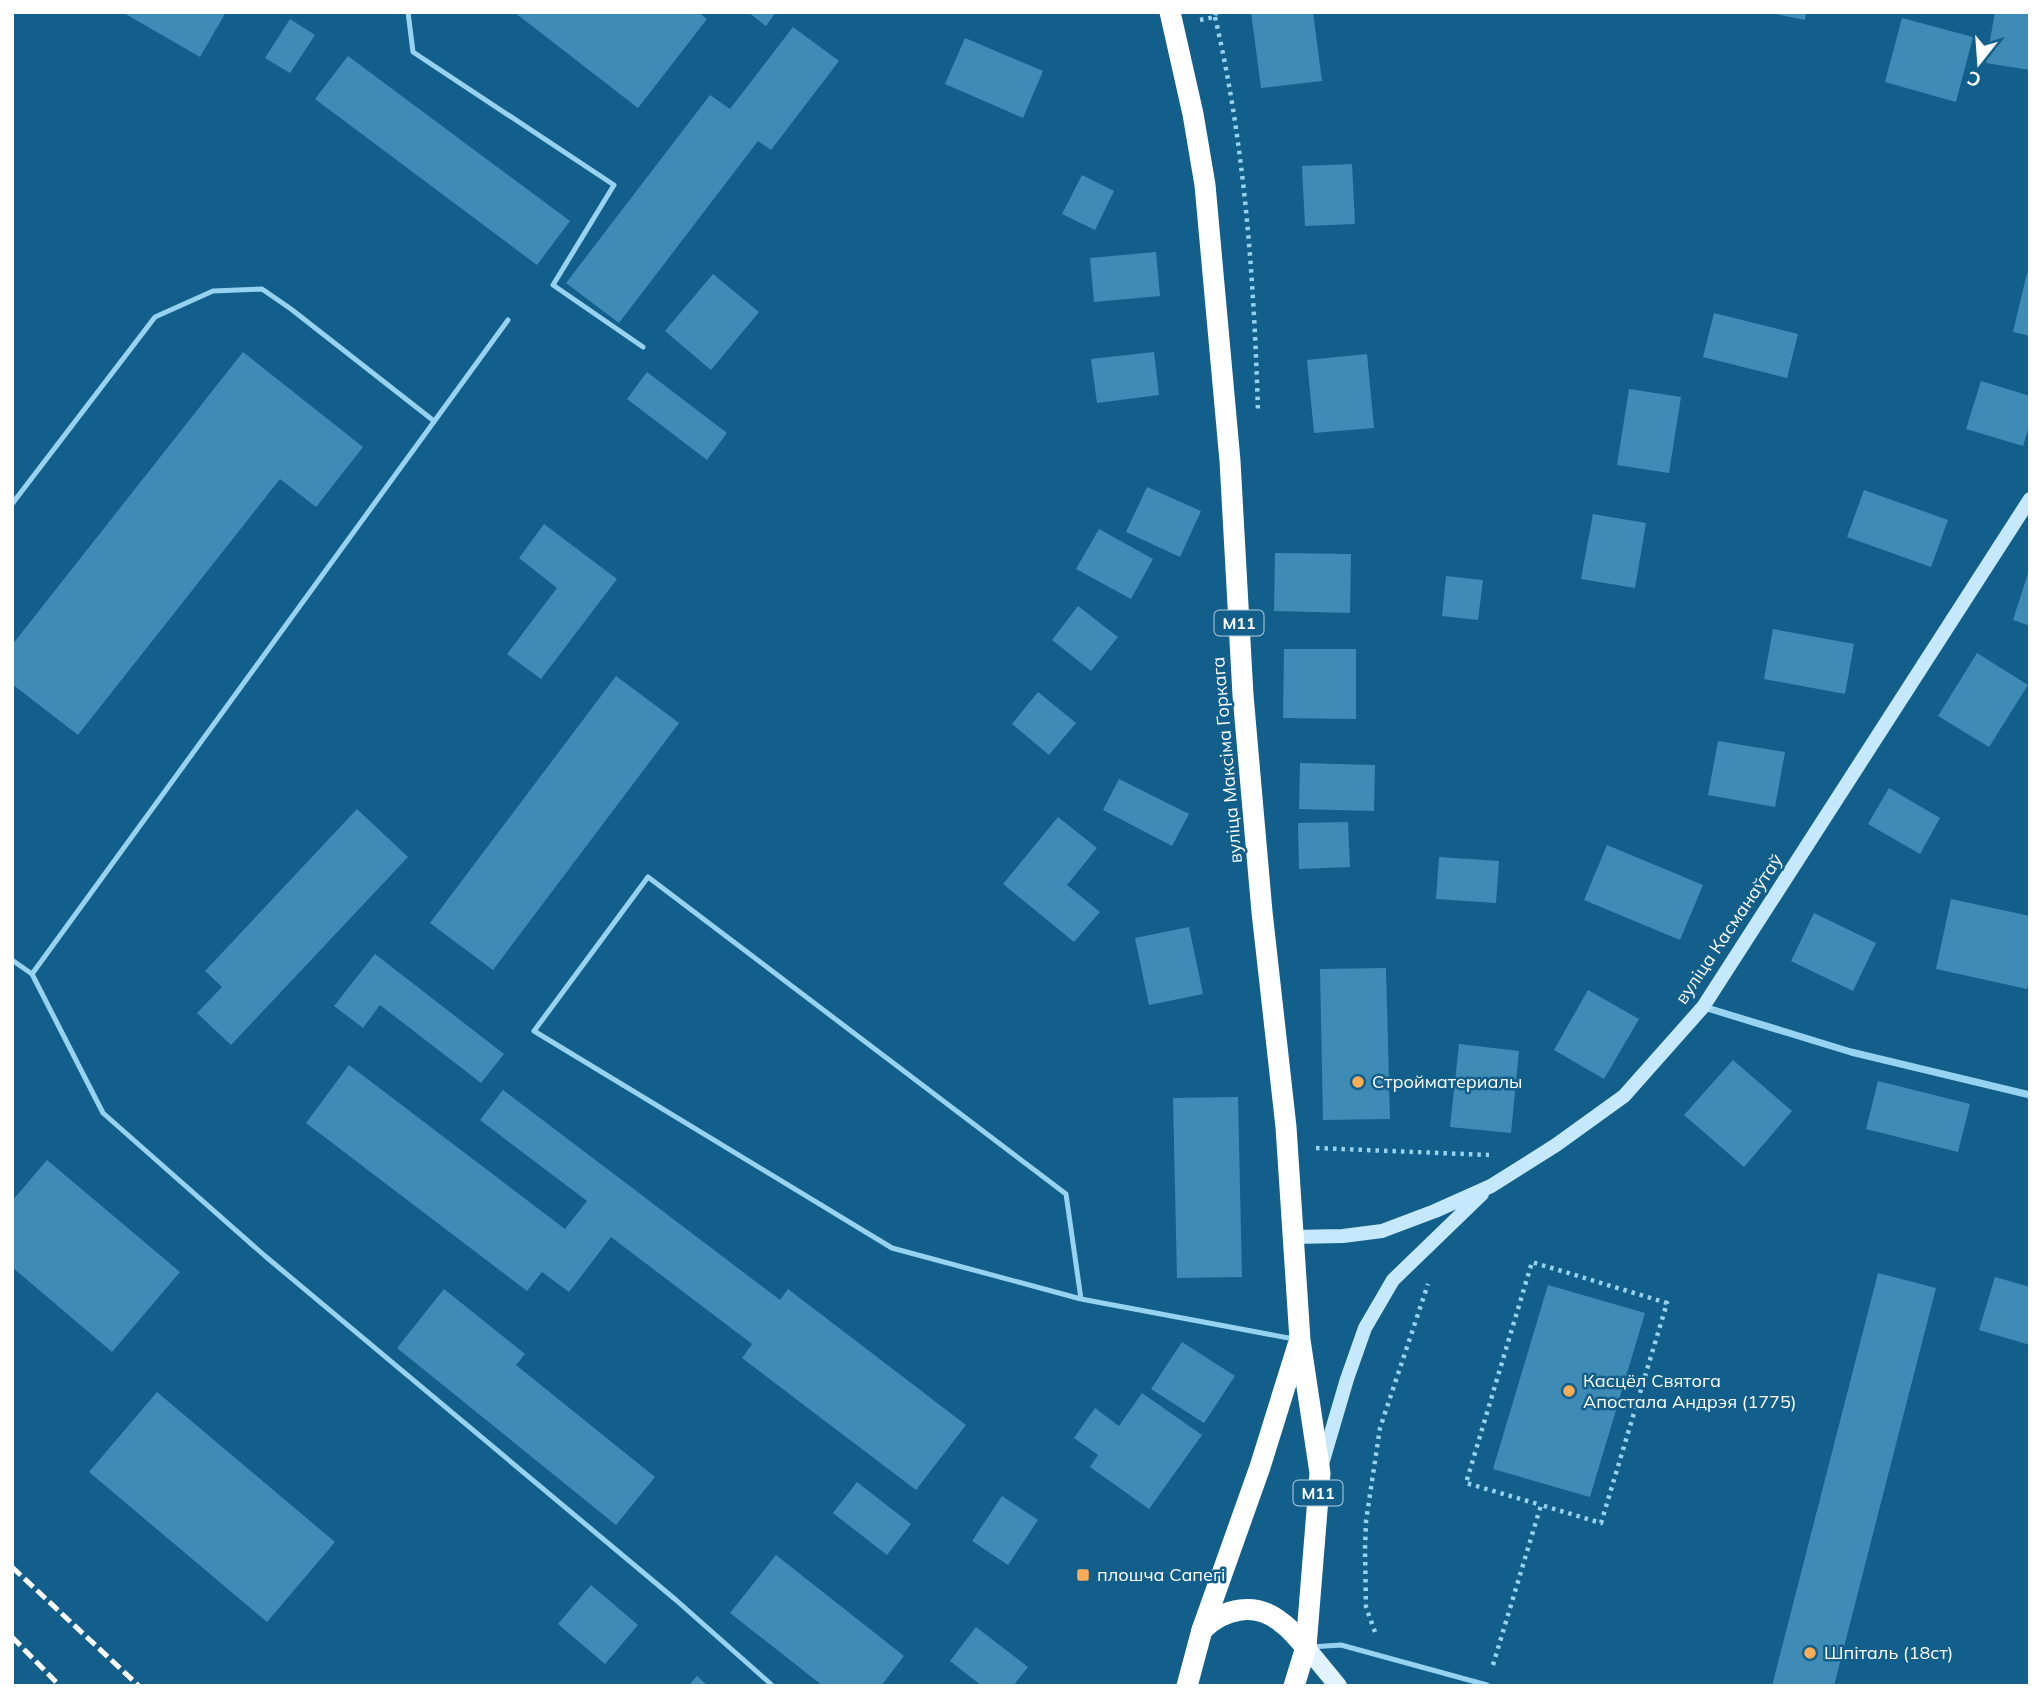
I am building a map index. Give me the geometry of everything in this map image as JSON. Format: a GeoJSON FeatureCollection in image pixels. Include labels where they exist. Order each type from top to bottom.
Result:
{"type":"FeatureCollection","features":[{"type":"Feature","properties":{"kind":"highway","name":"вуліца Максіма Горкага"},"geometry":{"type":"LineString","coordinates":[[1170,12],[1193,114],[1205,186],[1230,461],[1243,695],[1262,912],[1286,1127],[1300,1340],[1320,1472],[1306,1647]]}},
{"type":"Feature","properties":{"kind":"highway","name":"вуліца Максіма Горкага"},"geometry":{"type":"LineString","coordinates":[[1202,1630],[1260,1467],[1300,1340]]}},
{"type":"Feature","properties":{"kind":"highway"},"geometry":{"type":"LineString","coordinates":[[1202,1630],[1215,1617],[1238,1609],[1258,1611],[1281,1621],[1306,1647]]}},
{"type":"Feature","properties":{"kind":"highway","name":"М11"},"geometry":{"type":"LineString","coordinates":[[1187,1686],[1202,1630]]}},
{"type":"Feature","properties":{"kind":"highway","name":"М11"},"geometry":{"type":"LineString","coordinates":[[1294,1686],[1306,1647]]}},
{"type":"Feature","properties":{"kind":"main road"},"geometry":{"type":"LineString","coordinates":[[1306,1647],[1338,1686]]}},
{"type":"Feature","properties":{"kind":"street","name":"вуліца Касманаўтаў"},"geometry":{"type":"LineString","coordinates":[[1293,1237],[1343,1236],[1382,1231],[1491,1186],[1556,1146],[1625,1096],[1703,1007],[2030,499]]}},
{"type":"Feature","properties":{"kind":"street"},"geometry":{"type":"LineString","coordinates":[[1703,1007],[1850,1052],[2030,1096]]}},
{"type":"Feature","properties":{"kind":"street"},"geometry":{"type":"LineString","coordinates":[[1320,1472],[1365,1328],[1393,1280],[1491,1186]]}},
{"type":"Feature","properties":{"kind":"lane"},"geometry":{"type":"LineString","coordinates":[[408,12],[413,52],[614,185],[553,285],[643,347]]}},
{"type":"Feature","properties":{"kind":"lane"},"geometry":{"type":"LineString","coordinates":[[12,504],[155,317],[213,291],[262,289],[434,421]]}},
{"type":"Feature","properties":{"kind":"lane"},"geometry":{"type":"LineString","coordinates":[[32,974],[508,320]]}},
{"type":"Feature","properties":{"kind":"lane"},"geometry":{"type":"LineString","coordinates":[[1081,1299],[1066,1194],[648,877],[534,1031],[892,1248],[1081,1299],[1300,1340]]}},
{"type":"Feature","properties":{"kind":"lane"},"geometry":{"type":"LineString","coordinates":[[12,960],[32,974],[103,1113],[265,1256],[676,1600],[773,1686]]}},
{"type":"Feature","properties":{"kind":"lane"},"geometry":{"type":"LineString","coordinates":[[1306,1647],[1341,1645],[1487,1685]]}},
{"type":"Feature","properties":{"kind":"path"},"geometry":{"type":"LineString","coordinates":[[1215,17],[1227,68],[1244,188],[1258,420]]}},
{"type":"Feature","properties":{"kind":"path"},"geometry":{"type":"LineString","coordinates":[[1310,1147],[1501,1156]]}},
{"type":"Feature","properties":{"kind":"path"},"geometry":{"type":"LineString","coordinates":[[1532,1262],[1667,1303],[1601,1523],[1541,1505],[1466,1483],[1532,1262]]}},
{"type":"Feature","properties":{"kind":"path"},"geometry":{"type":"LineString","coordinates":[[1384,1656],[1366,1607],[1366,1521],[1380,1428],[1430,1278]]}},
{"type":"Feature","properties":{"kind":"path"},"geometry":{"type":"LineString","coordinates":[[1487,1685],[1541,1505]]}},
{"type":"Feature","properties":{"kind":"building"},"geometry":{"type":"Polygon","coordinates":[[[122,12],[226,12],[200,57],[122,12]]]}},
{"type":"Feature","properties":{"kind":"building"},"geometry":{"type":"Polygon","coordinates":[[[514,12],[698,12],[707,19],[638,108],[514,12]]]}},
{"type":"Feature","properties":{"kind":"building"},"geometry":{"type":"Polygon","coordinates":[[[748,12],[776,12],[766,26],[748,12]]]}},
{"type":"Feature","properties":{"kind":"building"},"geometry":{"type":"Polygon","coordinates":[[[1251,12],[1313,12],[1322,81],[1261,88],[1251,12]]]}},
{"type":"Feature","properties":{"kind":"building"},"geometry":{"type":"Polygon","coordinates":[[[1766,12],[1806,12],[1805,20],[1766,12]]]}},
{"type":"Feature","properties":{"kind":"building"},"geometry":{"type":"Polygon","coordinates":[[[1995,12],[2030,12],[2030,70],[1986,63],[1995,12]]]}},
{"type":"Feature","properties":{"kind":"building"},"geometry":{"type":"Polygon","coordinates":[[[1902,18],[1973,37],[1956,102],[1885,82],[1902,18]]]}},
{"type":"Feature","properties":{"kind":"building"},"geometry":{"type":"Polygon","coordinates":[[[290,19],[315,35],[290,73],[265,58],[290,19]]]}},
{"type":"Feature","properties":{"kind":"building"},"geometry":{"type":"Polygon","coordinates":[[[793,27],[839,61],[771,150],[758,141],[619,323],[566,283],[710,95],[730,109],[793,27]]]}},
{"type":"Feature","properties":{"kind":"building"},"geometry":{"type":"Polygon","coordinates":[[[965,38],[1043,71],[1023,118],[945,84],[965,38]]]}},
{"type":"Feature","properties":{"kind":"building"},"geometry":{"type":"Polygon","coordinates":[[[348,56],[570,221],[537,265],[315,99],[348,56]]]}},
{"type":"Feature","properties":{"kind":"building"},"geometry":{"type":"Polygon","coordinates":[[[1352,164],[1355,224],[1305,226],[1302,166],[1352,164]]]}},
{"type":"Feature","properties":{"kind":"building"},"geometry":{"type":"Polygon","coordinates":[[[1082,175],[1114,191],[1095,230],[1062,214],[1082,175]]]}},
{"type":"Feature","properties":{"kind":"building"},"geometry":{"type":"Polygon","coordinates":[[[1156,252],[1160,296],[1094,302],[1090,258],[1156,252]]]}},
{"type":"Feature","properties":{"kind":"building"},"geometry":{"type":"Polygon","coordinates":[[[2027,273],[2030,274],[2030,336],[2013,332],[2027,273]]]}},
{"type":"Feature","properties":{"kind":"building"},"geometry":{"type":"Polygon","coordinates":[[[713,274],[759,312],[711,370],[665,331],[713,274]]]}},
{"type":"Feature","properties":{"kind":"building"},"geometry":{"type":"Polygon","coordinates":[[[1714,313],[1798,334],[1787,378],[1703,357],[1714,313]]]}},
{"type":"Feature","properties":{"kind":"building"},"geometry":{"type":"Polygon","coordinates":[[[243,352],[363,447],[316,507],[280,479],[78,735],[12,684],[12,645],[243,352]]]}},
{"type":"Feature","properties":{"kind":"building"},"geometry":{"type":"Polygon","coordinates":[[[1154,352],[1159,395],[1097,403],[1091,359],[1154,352]]]}},
{"type":"Feature","properties":{"kind":"building"},"geometry":{"type":"Polygon","coordinates":[[[1367,354],[1374,428],[1314,433],[1307,360],[1367,354]]]}},
{"type":"Feature","properties":{"kind":"building"},"geometry":{"type":"Polygon","coordinates":[[[647,372],[727,433],[707,460],[627,399],[647,372]]]}},
{"type":"Feature","properties":{"kind":"building"},"geometry":{"type":"Polygon","coordinates":[[[1981,381],[2030,396],[2030,423],[2023,446],[1966,429],[1981,381]]]}},
{"type":"Feature","properties":{"kind":"building"},"geometry":{"type":"Polygon","coordinates":[[[1629,389],[1681,397],[1669,473],[1617,465],[1629,389]]]}},
{"type":"Feature","properties":{"kind":"building"},"geometry":{"type":"Polygon","coordinates":[[[1147,487],[1201,511],[1180,557],[1126,532],[1147,487]]]}},
{"type":"Feature","properties":{"kind":"building"},"geometry":{"type":"Polygon","coordinates":[[[1864,490],[1948,520],[1931,567],[1847,537],[1864,490]]]}},
{"type":"Feature","properties":{"kind":"building"},"geometry":{"type":"Polygon","coordinates":[[[1593,514],[1646,523],[1635,588],[1581,579],[1593,514]]]}},
{"type":"Feature","properties":{"kind":"building"},"geometry":{"type":"Polygon","coordinates":[[[544,524],[617,579],[541,679],[507,654],[557,588],[519,558],[544,524]]]}},
{"type":"Feature","properties":{"kind":"building"},"geometry":{"type":"Polygon","coordinates":[[[1099,529],[1153,559],[1131,599],[1076,569],[1099,529]]]}},
{"type":"Feature","properties":{"kind":"building"},"geometry":{"type":"Polygon","coordinates":[[[1275,553],[1351,554],[1350,613],[1274,611],[1275,553]]]}},
{"type":"Feature","properties":{"kind":"building"},"geometry":{"type":"Polygon","coordinates":[[[2030,571],[2030,626],[2013,620],[2030,571]]]}},
{"type":"Feature","properties":{"kind":"building"},"geometry":{"type":"Polygon","coordinates":[[[1446,576],[1483,580],[1478,620],[1442,616],[1446,576]]]}},
{"type":"Feature","properties":{"kind":"building"},"geometry":{"type":"Polygon","coordinates":[[[1078,606],[1118,637],[1091,671],[1052,640],[1078,606]]]}},
{"type":"Feature","properties":{"kind":"building"},"geometry":{"type":"Polygon","coordinates":[[[1773,629],[1854,644],[1845,694],[1764,679],[1773,629]]]}},
{"type":"Feature","properties":{"kind":"building"},"geometry":{"type":"Polygon","coordinates":[[[1284,649],[1356,649],[1356,719],[1283,718],[1284,649]]]}},
{"type":"Feature","properties":{"kind":"building"},"geometry":{"type":"Polygon","coordinates":[[[1977,653],[2028,685],[1989,747],[1938,716],[1977,653]]]}},
{"type":"Feature","properties":{"kind":"building"},"geometry":{"type":"Polygon","coordinates":[[[616,676],[679,723],[493,970],[430,923],[616,676]]]}},
{"type":"Feature","properties":{"kind":"building"},"geometry":{"type":"Polygon","coordinates":[[[1038,692],[1076,723],[1049,755],[1012,724],[1038,692]]]}},
{"type":"Feature","properties":{"kind":"building"},"geometry":{"type":"Polygon","coordinates":[[[1718,741],[1785,752],[1775,807],[1708,795],[1718,741]]]}},
{"type":"Feature","properties":{"kind":"building"},"geometry":{"type":"Polygon","coordinates":[[[1300,763],[1375,765],[1374,811],[1299,809],[1300,763]]]}},
{"type":"Feature","properties":{"kind":"building"},"geometry":{"type":"Polygon","coordinates":[[[1119,779],[1189,814],[1172,846],[1103,810],[1119,779]]]}},
{"type":"Feature","properties":{"kind":"building"},"geometry":{"type":"Polygon","coordinates":[[[1889,788],[1940,818],[1920,854],[1868,824],[1889,788]]]}},
{"type":"Feature","properties":{"kind":"building"},"geometry":{"type":"Polygon","coordinates":[[[357,809],[408,857],[231,1045],[197,1013],[222,987],[205,971],[357,809]]]}},
{"type":"Feature","properties":{"kind":"building"},"geometry":{"type":"Polygon","coordinates":[[[1058,817],[1097,848],[1067,885],[1100,912],[1074,942],[1003,884],[1058,817]]]}},
{"type":"Feature","properties":{"kind":"building"},"geometry":{"type":"Polygon","coordinates":[[[1348,822],[1350,867],[1299,869],[1298,823],[1348,822]]]}},
{"type":"Feature","properties":{"kind":"building"},"geometry":{"type":"Polygon","coordinates":[[[1607,845],[1703,885],[1680,940],[1584,900],[1607,845]]]}},
{"type":"Feature","properties":{"kind":"building"},"geometry":{"type":"Polygon","coordinates":[[[1439,857],[1499,861],[1496,903],[1436,899],[1439,857]]]}},
{"type":"Feature","properties":{"kind":"building"},"geometry":{"type":"Polygon","coordinates":[[[1951,899],[2030,916],[2030,975],[2027,989],[1936,969],[1951,899]]]}},
{"type":"Feature","properties":{"kind":"building"},"geometry":{"type":"Polygon","coordinates":[[[1814,913],[1876,943],[1853,991],[1791,961],[1814,913]]]}},
{"type":"Feature","properties":{"kind":"building"},"geometry":{"type":"Polygon","coordinates":[[[1189,927],[1203,994],[1149,1005],[1135,938],[1189,927]]]}},
{"type":"Feature","properties":{"kind":"building"},"geometry":{"type":"Polygon","coordinates":[[[375,954],[504,1054],[481,1083],[380,1005],[363,1028],[334,1006],[375,954]]]}},
{"type":"Feature","properties":{"kind":"building"},"geometry":{"type":"Polygon","coordinates":[[[1386,968],[1390,1119],[1323,1120],[1320,969],[1386,968]]]}},
{"type":"Feature","properties":{"kind":"building"},"geometry":{"type":"Polygon","coordinates":[[[1588,990],[1639,1019],[1604,1079],[1554,1050],[1588,990]]]}},
{"type":"Feature","properties":{"kind":"building"},"geometry":{"type":"Polygon","coordinates":[[[1459,1044],[1519,1051],[1511,1133],[1450,1127],[1459,1044]]]}},
{"type":"Feature","properties":{"kind":"building"},"geometry":{"type":"Polygon","coordinates":[[[1733,1060],[1792,1111],[1744,1167],[1684,1115],[1733,1060]]]}},
{"type":"Feature","properties":{"kind":"building"},"geometry":{"type":"Polygon","coordinates":[[[349,1065],[565,1229],[587,1201],[480,1120],[503,1090],[780,1300],[788,1289],[966,1425],[916,1490],[742,1358],[752,1344],[611,1237],[569,1292],[542,1272],[527,1291],[306,1123],[349,1065]]]}},
{"type":"Feature","properties":{"kind":"building"},"geometry":{"type":"Polygon","coordinates":[[[1878,1081],[1970,1104],[1958,1152],[1866,1129],[1878,1081]]]}},
{"type":"Feature","properties":{"kind":"building"},"geometry":{"type":"Polygon","coordinates":[[[1238,1097],[1242,1277],[1177,1278],[1173,1098],[1238,1097]]]}},
{"type":"Feature","properties":{"kind":"building"},"geometry":{"type":"Polygon","coordinates":[[[47,1160],[180,1272],[112,1352],[12,1267],[12,1201],[47,1160]]]}},
{"type":"Feature","properties":{"kind":"building"},"geometry":{"type":"Polygon","coordinates":[[[1878,1273],[1936,1288],[1834,1686],[1772,1686],[1878,1273]]]}},
{"type":"Feature","properties":{"kind":"building"},"geometry":{"type":"Polygon","coordinates":[[[1995,1277],[2030,1287],[2030,1345],[1979,1330],[1995,1277]]]}},
{"type":"Feature","properties":{"kind":"building","name":"Касцёл Святога Апостала Андрэя (1775)"},"geometry":{"type":"Polygon","coordinates":[[[1548,1285],[1645,1313],[1590,1497],[1493,1469],[1548,1285]]]}},
{"type":"Feature","properties":{"kind":"building"},"geometry":{"type":"Polygon","coordinates":[[[444,1289],[525,1354],[516,1365],[655,1477],[616,1525],[397,1348],[444,1289]]]}},
{"type":"Feature","properties":{"kind":"building"},"geometry":{"type":"Polygon","coordinates":[[[1182,1342],[1235,1376],[1204,1423],[1151,1389],[1182,1342]]]}},
{"type":"Feature","properties":{"kind":"building"},"geometry":{"type":"Polygon","coordinates":[[[157,1392],[335,1542],[267,1622],[89,1472],[157,1392]]]}},
{"type":"Feature","properties":{"kind":"building"},"geometry":{"type":"Polygon","coordinates":[[[1142,1393],[1202,1435],[1149,1509],[1090,1467],[1098,1455],[1074,1438],[1095,1408],[1119,1426],[1142,1393]]]}},
{"type":"Feature","properties":{"kind":"building"},"geometry":{"type":"Polygon","coordinates":[[[857,1482],[911,1524],[887,1555],[833,1513],[857,1482]]]}},
{"type":"Feature","properties":{"kind":"building"},"geometry":{"type":"Polygon","coordinates":[[[1002,1496],[1038,1520],[1008,1565],[972,1541],[1002,1496]]]}},
{"type":"Feature","properties":{"kind":"building"},"geometry":{"type":"Polygon","coordinates":[[[776,1555],[904,1656],[881,1686],[823,1686],[730,1613],[776,1555]]]}},
{"type":"Feature","properties":{"kind":"building"},"geometry":{"type":"Polygon","coordinates":[[[591,1585],[638,1625],[605,1664],[558,1624],[591,1585]]]}},
{"type":"Feature","properties":{"kind":"building"},"geometry":{"type":"Polygon","coordinates":[[[976,1627],[1028,1667],[1013,1686],[982,1686],[950,1661],[976,1627]]]}},
{"type":"Feature","properties":{"kind":"building"},"geometry":{"type":"Polygon","coordinates":[[[697,1676],[708,1686],[688,1686],[697,1676]]]}},
{"type":"Feature","properties":{"kind":"railway"},"geometry":{"type":"LineString","coordinates":[[12,1567],[139,1686]]}},
{"type":"Feature","properties":{"kind":"railway"},"geometry":{"type":"LineString","coordinates":[[12,1637],[60,1686]]}},
{"type":"Feature","properties":{"kind":"place","name":"Стройматериалы"},"geometry":{"type":"Point","coordinates":[1358,1082]}},
{"type":"Feature","properties":{"kind":"place","name":"Касцёл Святога Апостала Андрэя (1775)"},"geometry":{"type":"Point","coordinates":[1569,1391]}},
{"type":"Feature","properties":{"kind":"place","name":"плошча Сапегі"},"geometry":{"type":"Point","coordinates":[1083,1575]}},
{"type":"Feature","properties":{"kind":"place","name":"Шпіталь (18ст)"},"geometry":{"type":"Point","coordinates":[1810,1653]}}]}
